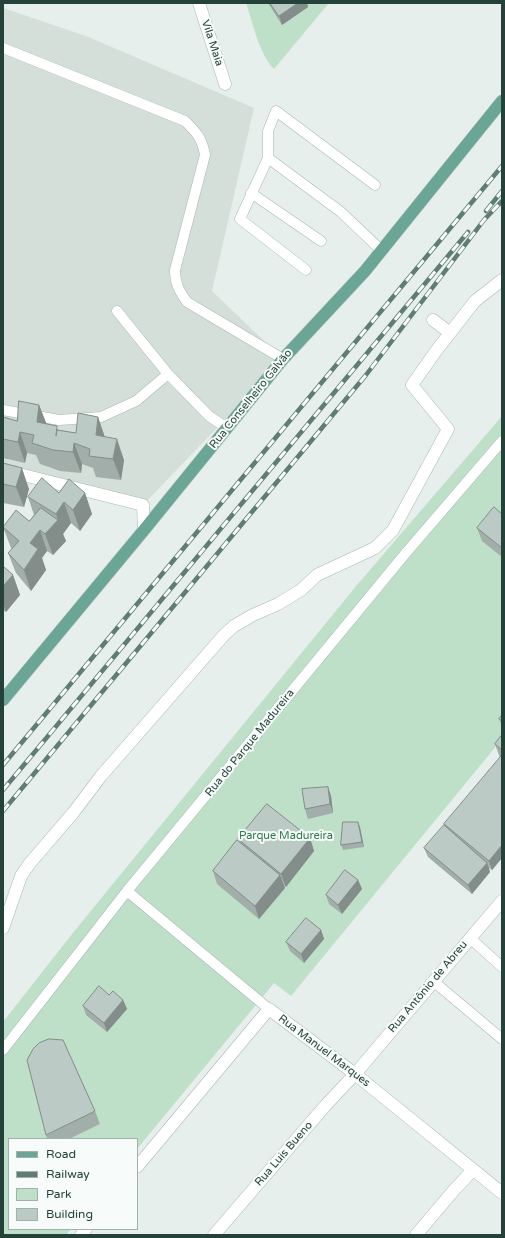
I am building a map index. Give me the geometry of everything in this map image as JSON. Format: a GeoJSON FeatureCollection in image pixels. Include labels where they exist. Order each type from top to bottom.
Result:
{"type":"FeatureCollection","features":[{"type":"Feature","properties":{"kind":"main road","name":"Rua Conselheiro Galvão"},"geometry":{"type":"LineString","coordinates":[[3,700],[283,359],[364,271],[502,101]]}},
{"type":"Feature","properties":{"kind":"street","name":"Vila Maia"},"geometry":{"type":"LineString","coordinates":[[199,3],[225,84]]}},
{"type":"Feature","properties":{"kind":"street"},"geometry":{"type":"LineString","coordinates":[[3,928],[22,876],[30,863],[73,813],[101,776],[224,635],[234,626],[253,615],[278,604],[301,590],[318,576],[375,548],[393,530],[448,429],[412,385],[436,351],[475,302],[502,280]]}},
{"type":"Feature","properties":{"kind":"street"},"geometry":{"type":"LineString","coordinates":[[434,320],[450,333]]}},
{"type":"Feature","properties":{"kind":"street"},"geometry":{"type":"LineString","coordinates":[[3,470],[143,505],[144,530]]}},
{"type":"Feature","properties":{"kind":"street","name":"Rua Antônio de Abreu"},"geometry":{"type":"LineString","coordinates":[[355,1074],[502,901]]}},
{"type":"Feature","properties":{"kind":"street","name":"Rua Manuel Marques"},"geometry":{"type":"LineString","coordinates":[[138,1166],[269,1009],[355,1074],[502,1193]]}},
{"type":"Feature","properties":{"kind":"street","name":"Rua Luis Bueno"},"geometry":{"type":"LineString","coordinates":[[214,1235],[325,1106],[355,1074]]}},
{"type":"Feature","properties":{"kind":"street"},"geometry":{"type":"LineString","coordinates":[[416,1235],[455,1188],[473,1170]]}},
{"type":"Feature","properties":{"kind":"lane"},"geometry":{"type":"LineString","coordinates":[[3,48],[185,121],[198,134],[203,145],[205,156],[175,270],[175,280],[178,290],[187,302],[283,359]]}},
{"type":"Feature","properties":{"kind":"lane"},"geometry":{"type":"LineString","coordinates":[[306,270],[240,219],[268,158],[268,131],[276,111],[375,185]]}},
{"type":"Feature","properties":{"kind":"lane"},"geometry":{"type":"LineString","coordinates":[[268,158],[342,212],[381,250]]}},
{"type":"Feature","properties":{"kind":"lane"},"geometry":{"type":"LineString","coordinates":[[252,193],[321,241]]}},
{"type":"Feature","properties":{"kind":"lane"},"geometry":{"type":"LineString","coordinates":[[117,311],[168,374],[209,416],[227,428]]}},
{"type":"Feature","properties":{"kind":"lane"},"geometry":{"type":"LineString","coordinates":[[3,410],[59,420],[101,417],[136,401],[168,374]]}},
{"type":"Feature","properties":{"kind":"lane","name":"Rua do Parque Madureira"},"geometry":{"type":"LineString","coordinates":[[3,1050],[127,891],[405,554],[502,441]]}},
{"type":"Feature","properties":{"kind":"lane"},"geometry":{"type":"LineString","coordinates":[[127,891],[269,1009]]}},
{"type":"Feature","properties":{"kind":"lane"},"geometry":{"type":"LineString","coordinates":[[470,938],[502,967]]}},
{"type":"Feature","properties":{"kind":"lane"},"geometry":{"type":"LineString","coordinates":[[433,981],[502,1039]]}},
{"type":"Feature","properties":{"kind":"shaded area"},"geometry":{"type":"Polygon","coordinates":[[[3,8],[86,36],[254,108],[212,291],[283,359],[143,505],[3,470],[3,8]]]}},
{"type":"Feature","properties":{"kind":"green space"},"geometry":{"type":"Polygon","coordinates":[[[246,3],[329,3],[274,69],[260,47],[246,3]]]}},
{"type":"Feature","properties":{"kind":"green space","name":"Parque Madureira"},"geometry":{"type":"Polygon","coordinates":[[[502,416],[502,739],[291,996],[274,983],[138,1148],[138,1138],[8,1138],[8,1230],[70,1230],[66,1235],[3,1235],[3,1022],[72,934],[357,585],[502,416]]]}},
{"type":"Feature","properties":{"kind":"building"},"geometry":{"type":"Polygon","coordinates":[[[270,3],[298,3],[279,16],[270,3]]]}},
{"type":"Feature","properties":{"kind":"building"},"geometry":{"type":"Polygon","coordinates":[[[19,401],[39,405],[37,422],[57,426],[56,436],[57,430],[76,433],[78,413],[98,417],[96,435],[117,439],[113,459],[89,456],[90,449],[74,443],[73,452],[53,450],[32,443],[34,435],[20,432],[18,442],[3,439],[3,417],[17,421],[19,401]]]}},
{"type":"Feature","properties":{"kind":"building"},"geometry":{"type":"Polygon","coordinates":[[[3,463],[22,468],[16,487],[3,484],[3,463]]]}},
{"type":"Feature","properties":{"kind":"building"},"geometry":{"type":"Polygon","coordinates":[[[42,478],[59,493],[69,479],[85,493],[73,510],[64,502],[56,514],[28,497],[42,478]]]}},
{"type":"Feature","properties":{"kind":"building"},"geometry":{"type":"Polygon","coordinates":[[[494,507],[502,514],[502,548],[477,528],[494,507]]]}},
{"type":"Feature","properties":{"kind":"building"},"geometry":{"type":"Polygon","coordinates":[[[41,508],[58,520],[45,534],[40,530],[30,543],[38,549],[24,570],[8,553],[19,541],[3,527],[16,510],[29,521],[41,508]]]}},
{"type":"Feature","properties":{"kind":"building"},"geometry":{"type":"Polygon","coordinates":[[[3,566],[13,575],[3,586],[3,566]]]}},
{"type":"Feature","properties":{"kind":"building"},"geometry":{"type":"Polygon","coordinates":[[[502,735],[502,750],[495,744],[502,735]]]}},
{"type":"Feature","properties":{"kind":"building"},"geometry":{"type":"Polygon","coordinates":[[[502,755],[502,845],[489,861],[444,824],[502,755]]]}},
{"type":"Feature","properties":{"kind":"building"},"geometry":{"type":"Polygon","coordinates":[[[328,787],[330,804],[305,809],[302,789],[328,787]]]}},
{"type":"Feature","properties":{"kind":"building"},"geometry":{"type":"Polygon","coordinates":[[[267,804],[310,838],[281,874],[238,839],[267,804]]]}},
{"type":"Feature","properties":{"kind":"building"},"geometry":{"type":"Polygon","coordinates":[[[343,822],[358,822],[362,842],[341,845],[343,822]]]}},
{"type":"Feature","properties":{"kind":"building"},"geometry":{"type":"Polygon","coordinates":[[[444,825],[487,863],[468,885],[424,848],[444,825]]]}},
{"type":"Feature","properties":{"kind":"building"},"geometry":{"type":"Polygon","coordinates":[[[237,840],[280,875],[255,906],[213,871],[237,840]]]}},
{"type":"Feature","properties":{"kind":"building"},"geometry":{"type":"Polygon","coordinates":[[[345,870],[358,880],[338,905],[326,895],[345,870]]]}},
{"type":"Feature","properties":{"kind":"building"},"geometry":{"type":"Polygon","coordinates":[[[306,918],[321,930],[301,954],[286,942],[306,918]]]}},
{"type":"Feature","properties":{"kind":"building"},"geometry":{"type":"Polygon","coordinates":[[[99,986],[109,995],[113,991],[123,1000],[104,1023],[83,1006],[99,986]]]}},
{"type":"Feature","properties":{"kind":"building"},"geometry":{"type":"Polygon","coordinates":[[[49,1039],[63,1040],[95,1111],[46,1135],[27,1060],[33,1049],[39,1043],[49,1039]]]}},
{"type":"Feature","properties":{"kind":"railway"},"geometry":{"type":"LineString","coordinates":[[3,765],[502,166]]}},
{"type":"Feature","properties":{"kind":"railway"},"geometry":{"type":"LineString","coordinates":[[486,211],[502,191]]}},
{"type":"Feature","properties":{"kind":"railway"},"geometry":{"type":"LineString","coordinates":[[3,811],[366,375],[484,220],[502,201]]}},
{"type":"Feature","properties":{"kind":"railway"},"geometry":{"type":"LineString","coordinates":[[3,790],[468,232]]}}]}
